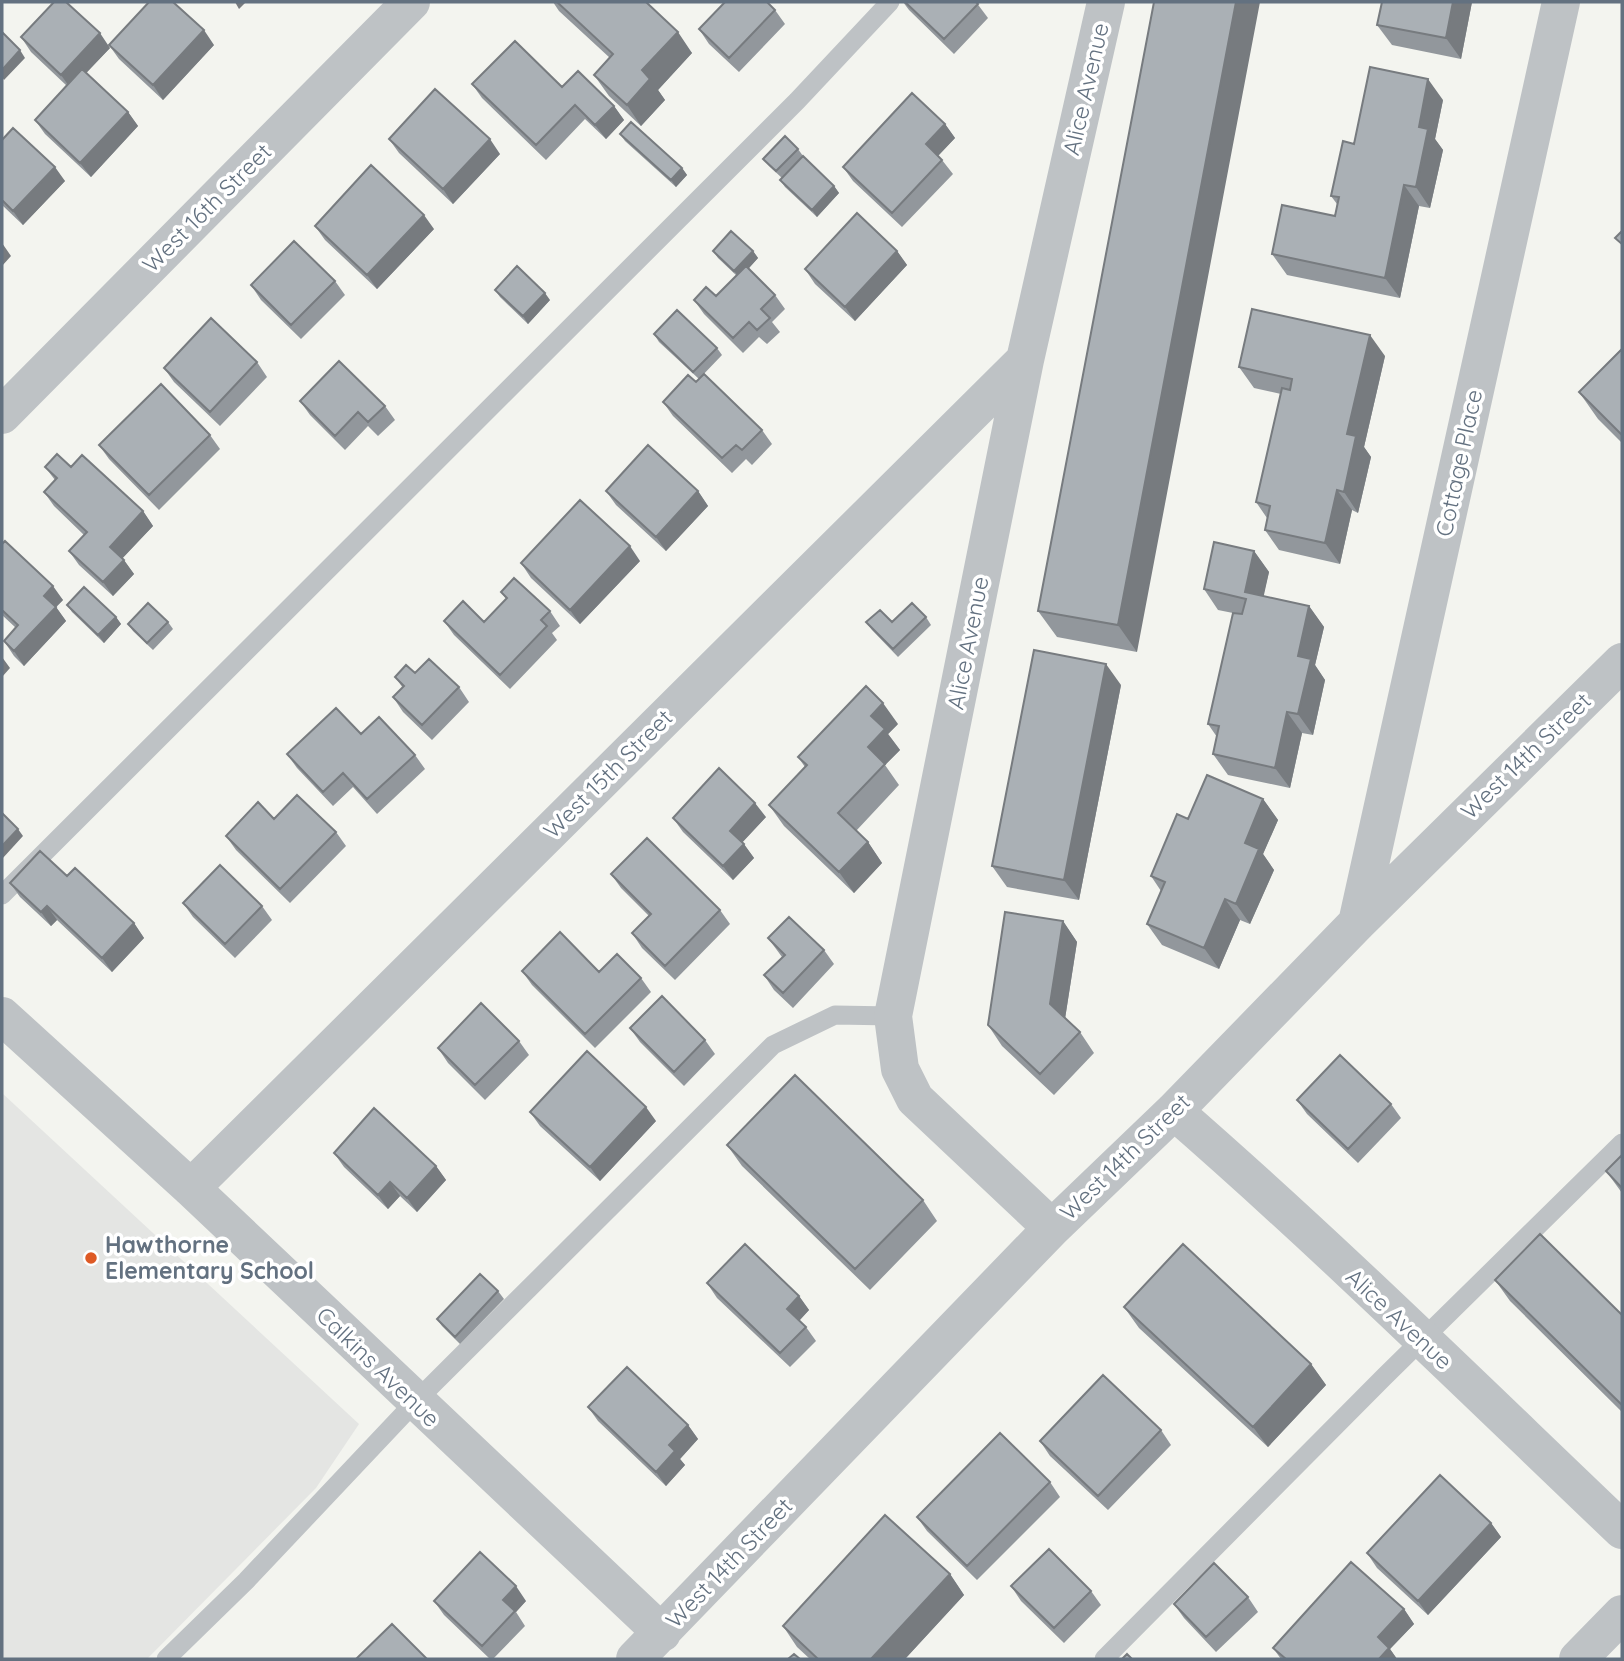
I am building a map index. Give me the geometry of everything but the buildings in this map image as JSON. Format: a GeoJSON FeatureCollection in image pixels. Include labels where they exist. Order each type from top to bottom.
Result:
{"type":"FeatureCollection","features":[{"type":"Feature","properties":{"kind":"street","name":"West 16th Street"},"geometry":{"type":"LineString","coordinates":[[2,415],[411,2]]}},
{"type":"Feature","properties":{"kind":"street","name":"Alice Avenue"},"geometry":{"type":"LineString","coordinates":[[1052,1228],[915,1099],[900,1069],[893,1016],[1026,360],[1106,2]]}},
{"type":"Feature","properties":{"kind":"street","name":"Cottage Place"},"geometry":{"type":"LineString","coordinates":[[1357,923],[1561,2]]}},
{"type":"Feature","properties":{"kind":"street","name":"West 15th Street"},"geometry":{"type":"LineString","coordinates":[[191,1188],[1026,360]]}},
{"type":"Feature","properties":{"kind":"street","name":"West 14th Street"},"geometry":{"type":"LineString","coordinates":[[648,1646],[1052,1228],[1174,1111],[1357,923],[1622,662]]}},
{"type":"Feature","properties":{"kind":"street","name":"Calkins Avenue"},"geometry":{"type":"LineString","coordinates":[[2,1016],[191,1188],[415,1402],[648,1646]]}},
{"type":"Feature","properties":{"kind":"street","name":"Alice Avenue"},"geometry":{"type":"LineString","coordinates":[[1174,1111],[1221,1152],[1622,1530]]}},
{"type":"Feature","properties":{"kind":"street"},"geometry":{"type":"LineString","coordinates":[[1578,1659],[1622,1614]]}},
{"type":"Feature","properties":{"kind":"lane"},"geometry":{"type":"LineString","coordinates":[[2,895],[797,101],[890,2]]}},
{"type":"Feature","properties":{"kind":"lane"},"geometry":{"type":"LineString","coordinates":[[166,1659],[246,1580],[415,1402],[773,1045],[835,1015],[893,1016]]}},
{"type":"Feature","properties":{"kind":"lane"},"geometry":{"type":"LineString","coordinates":[[1104,1659],[1622,1143]]}},
{"type":"Feature","properties":{"kind":"shaded area","name":"Hawthorne Elementary School"},"geometry":{"type":"Polygon","coordinates":[[[2,1093],[359,1424],[316,1488],[147,1659],[2,1659],[2,1093]]]}},
{"type":"Feature","properties":{"kind":"place","name":"Hawthorne Elementary School"},"geometry":{"type":"Point","coordinates":[91,1258]}}]}
